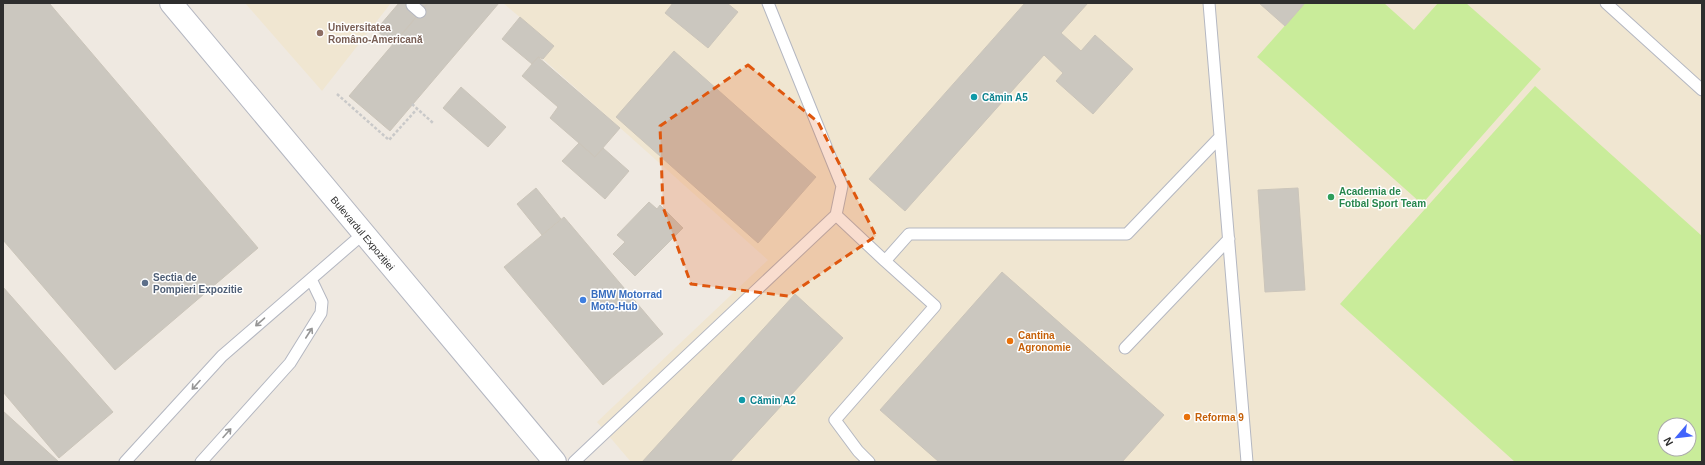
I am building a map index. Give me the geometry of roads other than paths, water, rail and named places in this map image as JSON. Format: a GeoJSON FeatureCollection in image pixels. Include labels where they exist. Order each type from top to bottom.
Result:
{"type":"FeatureCollection","features":[{"type":"Feature","properties":{"kind":"street","name":"Bulevardul Expoziției"},"geometry":{"type":"LineString","coordinates":[[172,3],[556,462]]}},
{"type":"Feature","properties":{"kind":"lane"},"geometry":{"type":"LineString","coordinates":[[574,462],[836,215],[842,186],[768,3]]}},
{"type":"Feature","properties":{"kind":"lane"},"geometry":{"type":"LineString","coordinates":[[1209,3],[1247,462]]}},
{"type":"Feature","properties":{"kind":"lane"},"geometry":{"type":"LineString","coordinates":[[1606,3],[1702,90]]}},
{"type":"Feature","properties":{"kind":"lane"},"geometry":{"type":"LineString","coordinates":[[885,261],[909,234],[1127,234],[1220,137]]}},
{"type":"Feature","properties":{"kind":"lane"},"geometry":{"type":"LineString","coordinates":[[836,215],[935,306],[835,420],[858,451],[869,462]]}},
{"type":"Feature","properties":{"kind":"lane"},"geometry":{"type":"LineString","coordinates":[[125,462],[222,356],[364,233]]}},
{"type":"Feature","properties":{"kind":"lane"},"geometry":{"type":"LineString","coordinates":[[1125,348],[1229,239]]}},
{"type":"Feature","properties":{"kind":"lane"},"geometry":{"type":"LineString","coordinates":[[201,462],[290,363],[322,313],[322,302],[311,279]]}},
{"type":"Feature","properties":{"kind":"place","name":"Universitatea Româno-Americană"},"geometry":{"type":"Point","coordinates":[320,33]}},
{"type":"Feature","properties":{"kind":"place","name":"Cămin A5"},"geometry":{"type":"Point","coordinates":[974,97]}},
{"type":"Feature","properties":{"kind":"place","name":"Academia de Fotbal Sport Team"},"geometry":{"type":"Point","coordinates":[1331,197]}},
{"type":"Feature","properties":{"kind":"place","name":"Sectia de Pompieri Expozitie"},"geometry":{"type":"Point","coordinates":[145,283]}},
{"type":"Feature","properties":{"kind":"place","name":"BMW Motorrad Moto-Hub"},"geometry":{"type":"Point","coordinates":[583,300]}},
{"type":"Feature","properties":{"kind":"place","name":"Cantina Agronomie"},"geometry":{"type":"Point","coordinates":[1010,341]}},
{"type":"Feature","properties":{"kind":"place","name":"Cămin A2"},"geometry":{"type":"Point","coordinates":[742,400]}},
{"type":"Feature","properties":{"kind":"place","name":"Reforma 9"},"geometry":{"type":"Point","coordinates":[1187,417]}}]}
